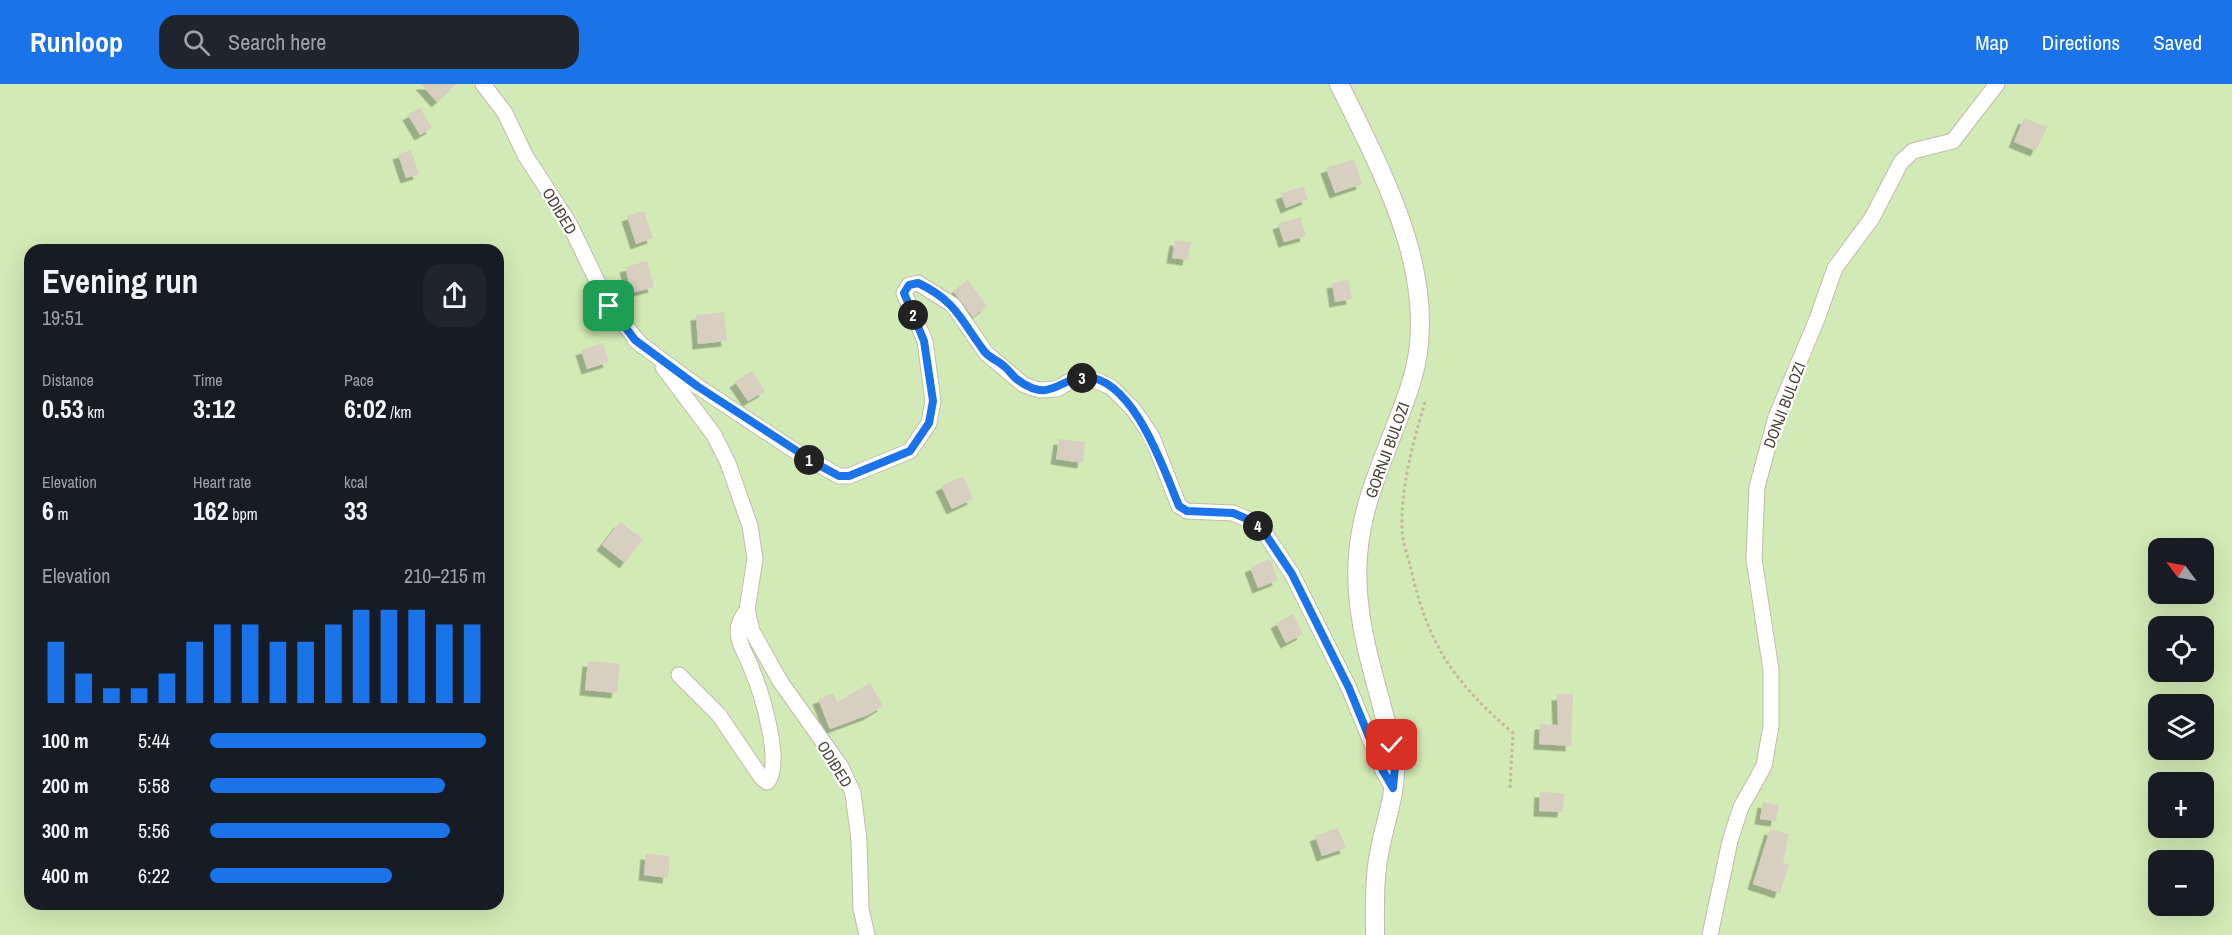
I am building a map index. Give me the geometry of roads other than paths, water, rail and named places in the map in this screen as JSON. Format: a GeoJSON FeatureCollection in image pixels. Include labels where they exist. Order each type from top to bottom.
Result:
{"type":"FeatureCollection","features":[{"type":"Feature","properties":{"kind":"street","name":"ODIĐED"},"geometry":{"type":"LineString","coordinates":[[483,84],[505,113],[525,155],[569,223],[609,306],[635,340],[687,397],[714,435],[728,463],[750,526],[755,559],[747,610],[752,631],[780,681],[841,767],[853,793],[859,840],[861,909],[867,935]]}},
{"type":"Feature","properties":{"kind":"street","name":"GORNJI BULOZI"},"geometry":{"type":"LineString","coordinates":[[1339,84],[1374,156],[1391,198],[1403,231],[1420,301],[1419,345],[1412,377],[1399,419],[1378,467],[1365,513],[1358,556],[1358,599],[1395,766],[1393,788],[1378,855],[1375,935]]}},
{"type":"Feature","properties":{"kind":"street","name":"DONJI BULOZI"},"geometry":{"type":"LineString","coordinates":[[1710,935],[1730,841],[1741,807],[1764,766],[1771,726],[1771,670],[1754,549],[1757,487],[1776,417],[1818,319],[1835,268],[1872,218],[1897,169],[1913,151],[1953,141],[1997,84]]}},
{"type":"Feature","properties":{"kind":"street","name":"ODIĐED"},"geometry":{"type":"LineString","coordinates":[[635,340],[697,386],[792,449],[839,476],[859,474],[910,451],[929,423],[933,401],[930,373],[924,341],[906,302],[904,293],[909,285],[918,283],[953,306],[986,353],[1024,385],[1039,390],[1057,388],[1070,381],[1087,377],[1111,387],[1134,410],[1152,437],[1179,506],[1187,511],[1233,513],[1252,521],[1264,532],[1292,574],[1349,688],[1383,771],[1393,788]]}},
{"type":"Feature","properties":{"kind":"street","name":"ODIĐED"},"geometry":{"type":"LineString","coordinates":[[679,675],[719,715],[761,777],[767,782],[772,776],[774,763],[768,729],[762,700],[738,631],[741,619],[747,610]]}}]}
